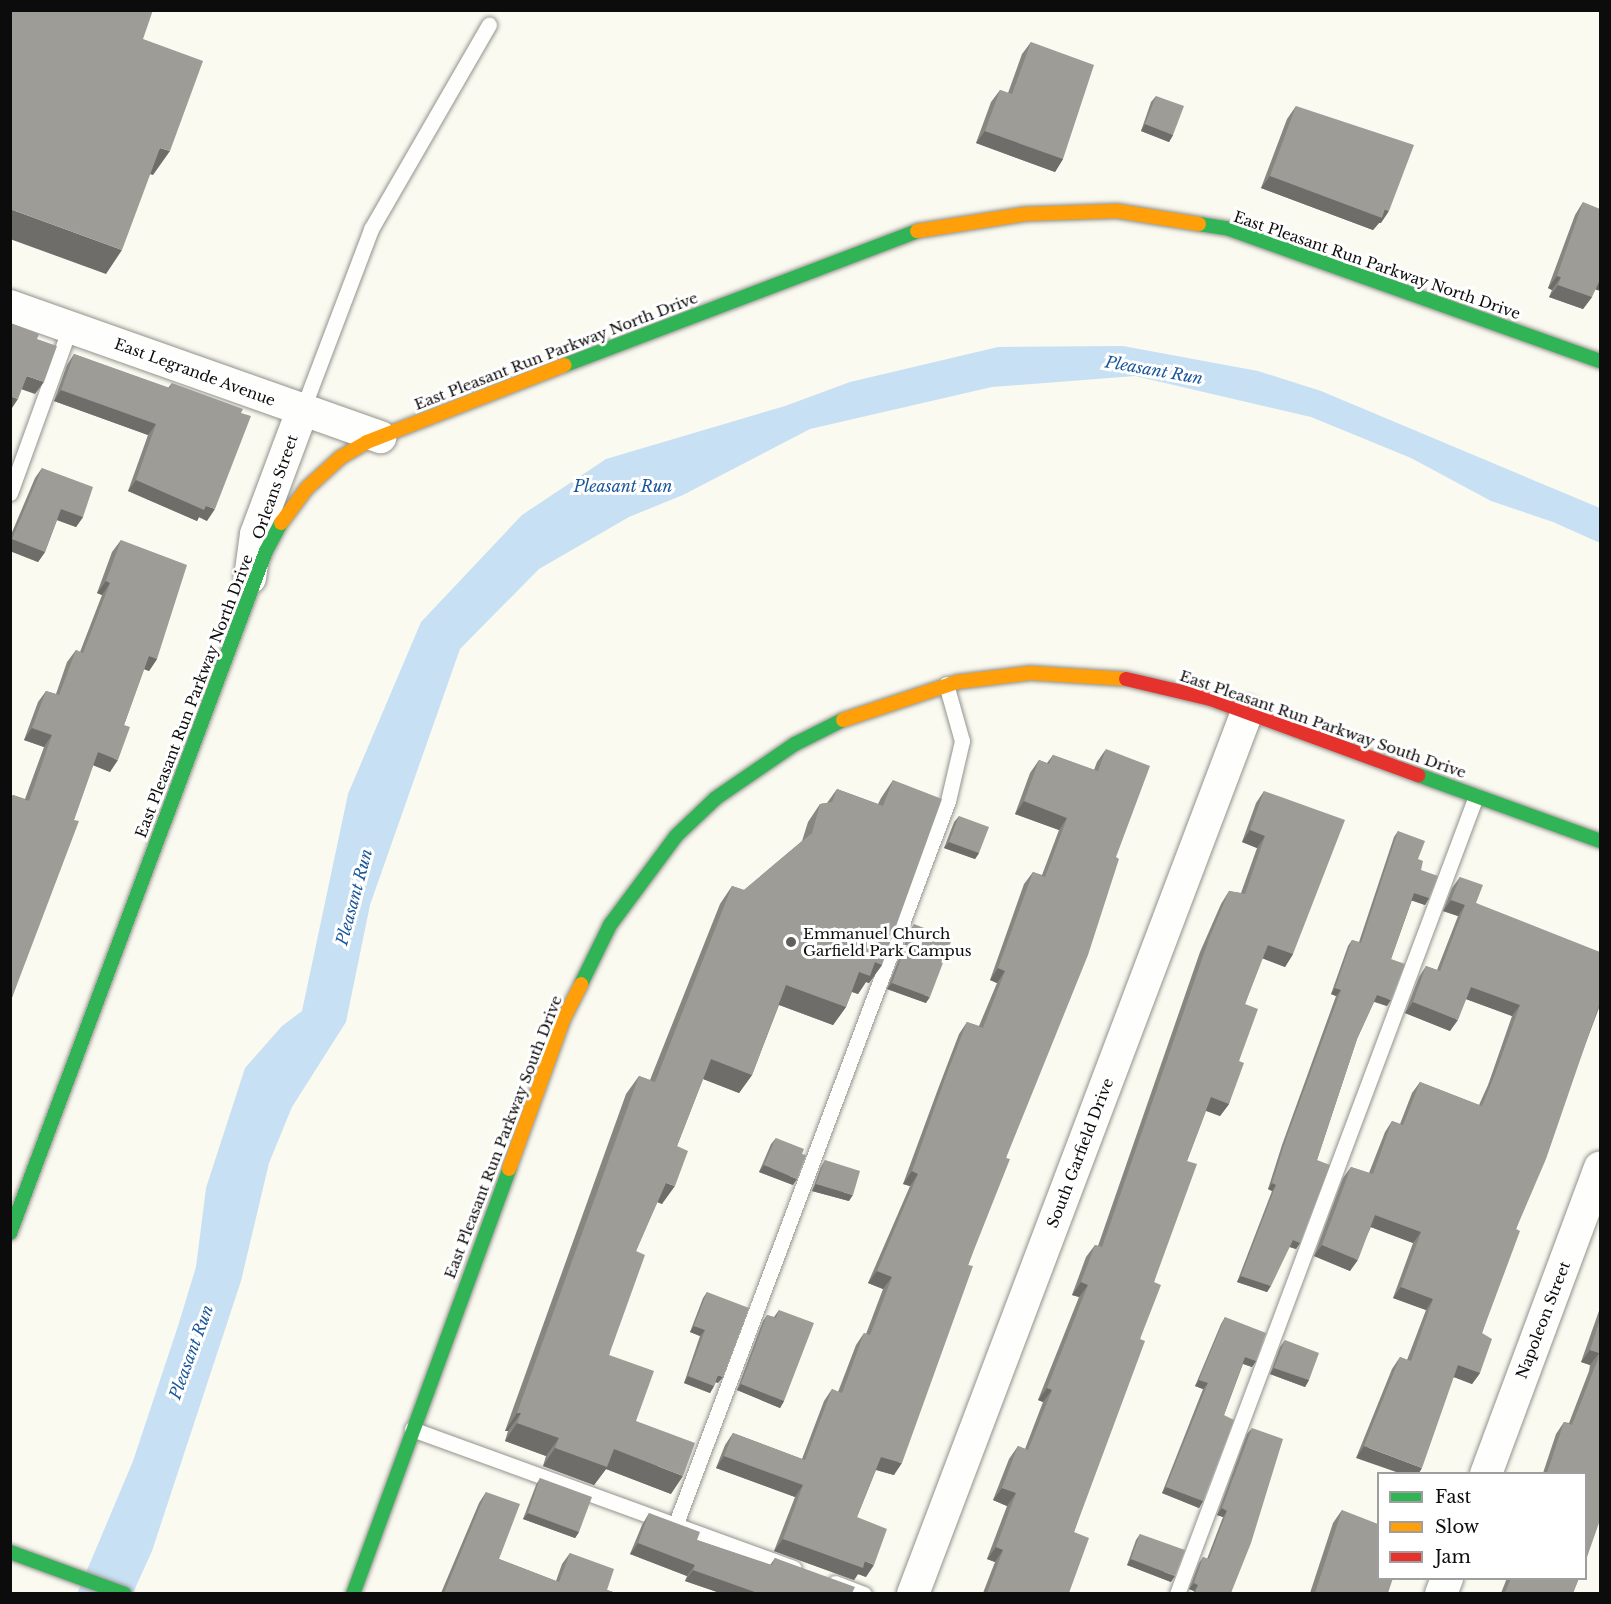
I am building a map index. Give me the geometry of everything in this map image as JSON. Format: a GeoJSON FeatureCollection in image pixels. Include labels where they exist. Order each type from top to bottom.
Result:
{"type":"FeatureCollection","features":[{"type":"Feature","properties":{"kind":"street","name":"East Pleasant Run Parkway North Drive"},"geometry":{"type":"LineString","coordinates":[[10,1233],[272,538],[300,495],[341,458],[380,437],[893,238],[940,225],[1048,213],[1117,211],[1229,229],[1600,361]]}},
{"type":"Feature","properties":{"kind":"street","name":"East Legrande Avenue"},"geometry":{"type":"LineString","coordinates":[[10,306],[380,437]]}},
{"type":"Feature","properties":{"kind":"street","name":"Orleans Street"},"geometry":{"type":"LineString","coordinates":[[247,600],[256,534],[302,411]]}},
{"type":"Feature","properties":{"kind":"street","name":"East Pleasant Run Parkway South Drive"},"geometry":{"type":"LineString","coordinates":[[353,1593],[564,1018],[610,926],[633,890],[676,836],[746,776],[834,723],[946,684],[1029,673],[1119,677],[1211,699],[1600,841]]}},
{"type":"Feature","properties":{"kind":"street","name":"South Garfield Drive"},"geometry":{"type":"LineString","coordinates":[[913,1593],[1247,712]]}},
{"type":"Feature","properties":{"kind":"street","name":"Napoleon Street"},"geometry":{"type":"LineString","coordinates":[[1486,1472],[1600,1167]]}},
{"type":"Feature","properties":{"kind":"street"},"geometry":{"type":"LineString","coordinates":[[10,1552],[125,1593]]}},
{"type":"Feature","properties":{"kind":"lane"},"geometry":{"type":"LineString","coordinates":[[302,411],[371,230],[489,25]]}},
{"type":"Feature","properties":{"kind":"lane"},"geometry":{"type":"LineString","coordinates":[[10,494],[70,327]]}},
{"type":"Feature","properties":{"kind":"lane"},"geometry":{"type":"LineString","coordinates":[[675,1526],[948,801],[962,741],[946,684]]}},
{"type":"Feature","properties":{"kind":"lane"},"geometry":{"type":"LineString","coordinates":[[1177,1593],[1476,796]]}},
{"type":"Feature","properties":{"kind":"lane"},"geometry":{"type":"LineString","coordinates":[[412,1429],[864,1593]]}},
{"type":"Feature","properties":{"kind":"water","name":"Pleasant Run"},"geometry":{"type":"Polygon","coordinates":[[[1123,346],[1258,371],[1321,391],[1600,508],[1600,543],[1553,522],[1491,501],[1411,458],[1311,417],[1135,376],[992,387],[810,429],[683,495],[629,517],[539,569],[460,649],[370,905],[346,1022],[292,1107],[269,1163],[241,1281],[152,1551],[133,1593],[77,1594],[133,1461],[178,1326],[196,1267],[206,1188],[245,1068],[282,1026],[302,1011],[348,794],[421,622],[522,515],[606,459],[785,406],[850,382],[998,347],[1123,346]]]}},
{"type":"Feature","properties":{"kind":"building"},"geometry":{"type":"Polygon","coordinates":[[[10,10],[153,10],[143,39],[203,61],[170,151],[160,148],[122,250],[10,209],[10,10]]]}},
{"type":"Feature","properties":{"kind":"building"},"geometry":{"type":"Polygon","coordinates":[[[1031,42],[1094,65],[1063,159],[985,131],[1000,90],[1012,94],[1031,42]]]}},
{"type":"Feature","properties":{"kind":"building"},"geometry":{"type":"Polygon","coordinates":[[[1156,96],[1184,106],[1173,135],[1145,124],[1156,96]]]}},
{"type":"Feature","properties":{"kind":"building"},"geometry":{"type":"Polygon","coordinates":[[[1296,106],[1414,145],[1389,211],[1385,209],[1382,218],[1270,176],[1296,106]]]}},
{"type":"Feature","properties":{"kind":"building"},"geometry":{"type":"Polygon","coordinates":[[[1583,202],[1600,209],[1600,280],[1592,297],[1558,285],[1561,277],[1557,276],[1583,202]]]}},
{"type":"Feature","properties":{"kind":"building"},"geometry":{"type":"Polygon","coordinates":[[[10,323],[39,334],[37,339],[57,346],[44,382],[27,376],[18,399],[10,396],[10,323]]]}},
{"type":"Feature","properties":{"kind":"building"},"geometry":{"type":"Polygon","coordinates":[[[74,354],[170,388],[172,383],[243,409],[241,413],[251,416],[215,509],[206,506],[204,510],[136,480],[156,424],[61,390],[74,354]]]}},
{"type":"Feature","properties":{"kind":"building"},"geometry":{"type":"Polygon","coordinates":[[[42,468],[93,487],[83,517],[61,509],[45,552],[12,539],[42,468]]]}},
{"type":"Feature","properties":{"kind":"building"},"geometry":{"type":"Polygon","coordinates":[[[121,540],[187,565],[157,659],[149,656],[124,725],[130,727],[118,760],[98,752],[74,820],[79,821],[10,1003],[10,801],[13,795],[29,801],[52,735],[32,728],[46,691],[59,695],[76,650],[83,653],[110,583],[106,581],[121,540]]]}},
{"type":"Feature","properties":{"kind":"building"},"geometry":{"type":"Polygon","coordinates":[[[1106,749],[1150,766],[1116,857],[1119,859],[1088,955],[1006,1158],[1010,1159],[968,1265],[973,1266],[902,1463],[881,1457],[857,1517],[887,1529],[874,1565],[865,1561],[863,1568],[783,1539],[803,1485],[724,1456],[733,1433],[805,1460],[832,1389],[842,1393],[864,1333],[870,1335],[892,1277],[877,1271],[918,1174],[912,1171],[967,1022],[983,1028],[1005,971],[998,968],[1033,872],[1045,877],[1067,818],[1024,801],[1039,760],[1049,764],[1053,755],[1098,771],[1106,749]]]}},
{"type":"Feature","properties":{"kind":"building"},"geometry":{"type":"Polygon","coordinates":[[[893,780],[942,799],[882,965],[875,962],[870,976],[859,972],[846,1007],[786,985],[752,1075],[711,1059],[677,1146],[688,1151],[675,1186],[666,1183],[636,1251],[645,1255],[609,1355],[654,1371],[636,1421],[695,1443],[683,1476],[614,1449],[607,1467],[555,1448],[559,1438],[517,1423],[521,1413],[517,1413],[639,1076],[655,1082],[732,886],[744,890],[812,833],[820,804],[832,802],[837,789],[883,806],[893,780]]]}},
{"type":"Feature","properties":{"kind":"building"},"geometry":{"type":"Polygon","coordinates":[[[1264,791],[1345,820],[1293,954],[1268,945],[1245,1004],[1258,1009],[1239,1061],[1244,1063],[1229,1104],[1211,1097],[1187,1161],[1197,1164],[1154,1282],[1161,1285],[1140,1339],[1145,1341],[1074,1532],[1089,1538],[1069,1593],[987,1593],[1003,1550],[996,1547],[1016,1493],[1002,1488],[1018,1446],[1028,1450],[1052,1390],[1047,1388],[1088,1285],[1081,1282],[1095,1245],[1102,1247],[1209,939],[1229,891],[1245,894],[1265,836],[1250,830],[1264,791]]]}},
{"type":"Feature","properties":{"kind":"building"},"geometry":{"type":"Polygon","coordinates":[[[959,816],[989,827],[979,853],[949,842],[959,816]]]}},
{"type":"Feature","properties":{"kind":"building"},"geometry":{"type":"Polygon","coordinates":[[[1398,831],[1425,841],[1418,859],[1423,861],[1421,870],[1438,876],[1429,898],[1414,893],[1391,959],[1405,964],[1391,1000],[1377,995],[1357,1039],[1317,1160],[1330,1165],[1300,1243],[1293,1240],[1271,1286],[1241,1276],[1276,1185],[1272,1183],[1286,1139],[1341,990],[1335,988],[1352,940],[1361,943],[1398,831]]]}},
{"type":"Feature","properties":{"kind":"building"},"geometry":{"type":"Polygon","coordinates":[[[1460,877],[1483,885],[1476,903],[1600,952],[1600,1002],[1546,1159],[1516,1229],[1520,1231],[1482,1333],[1492,1339],[1480,1373],[1458,1365],[1422,1468],[1364,1446],[1400,1357],[1411,1361],[1433,1299],[1401,1287],[1421,1232],[1375,1215],[1358,1260],[1322,1245],[1351,1167],[1373,1174],[1392,1121],[1403,1125],[1420,1082],[1482,1106],[1495,1074],[1520,1005],[1471,987],[1458,1020],[1413,1002],[1426,966],[1440,971],[1465,905],[1451,900],[1460,877]]]}},
{"type":"Feature","properties":{"kind":"building"},"geometry":{"type":"Polygon","coordinates":[[[914,924],[952,939],[930,997],[892,983],[914,924]]]}},
{"type":"Feature","properties":{"kind":"building"},"geometry":{"type":"Polygon","coordinates":[[[776,1138],[804,1149],[802,1154],[806,1155],[797,1179],[764,1165],[776,1138]]]}},
{"type":"Feature","properties":{"kind":"building"},"geometry":{"type":"Polygon","coordinates":[[[825,1160],[860,1171],[853,1195],[816,1184],[825,1160]]]}},
{"type":"Feature","properties":{"kind":"building"},"geometry":{"type":"Polygon","coordinates":[[[707,1292],[749,1308],[723,1377],[718,1375],[714,1386],[688,1376],[705,1330],[694,1326],[707,1292]]]}},
{"type":"Feature","properties":{"kind":"building"},"geometry":{"type":"Polygon","coordinates":[[[779,1310],[814,1323],[784,1401],[741,1384],[767,1315],[776,1318],[779,1310]]]}},
{"type":"Feature","properties":{"kind":"building"},"geometry":{"type":"Polygon","coordinates":[[[1225,1317],[1266,1333],[1256,1361],[1245,1357],[1224,1415],[1234,1420],[1203,1501],[1166,1487],[1208,1383],[1199,1380],[1225,1317]]]}},
{"type":"Feature","properties":{"kind":"building"},"geometry":{"type":"Polygon","coordinates":[[[1600,1319],[1600,1520],[1587,1557],[1587,1472],[1547,1472],[1564,1422],[1572,1425],[1598,1359],[1599,1353],[1590,1350],[1600,1319]]]}},
{"type":"Feature","properties":{"kind":"building"},"geometry":{"type":"Polygon","coordinates":[[[1285,1340],[1319,1353],[1309,1380],[1274,1368],[1285,1340]]]}},
{"type":"Feature","properties":{"kind":"building"},"geometry":{"type":"Polygon","coordinates":[[[1252,1428],[1283,1439],[1251,1543],[1231,1593],[1195,1593],[1198,1585],[1194,1583],[1203,1557],[1209,1559],[1227,1511],[1222,1508],[1252,1428]]]}},
{"type":"Feature","properties":{"kind":"building"},"geometry":{"type":"Polygon","coordinates":[[[540,1478],[592,1497],[579,1532],[528,1513],[540,1478]]]}},
{"type":"Feature","properties":{"kind":"building"},"geometry":{"type":"Polygon","coordinates":[[[486,1492],[520,1504],[499,1559],[559,1582],[570,1553],[614,1569],[607,1590],[616,1593],[444,1593],[486,1492]]]}},
{"type":"Feature","properties":{"kind":"building"},"geometry":{"type":"Polygon","coordinates":[[[1342,1510],[1377,1524],[1377,1580],[1392,1580],[1388,1593],[1315,1593],[1342,1510]]]}},
{"type":"Feature","properties":{"kind":"building"},"geometry":{"type":"Polygon","coordinates":[[[649,1513],[700,1532],[697,1540],[772,1565],[775,1558],[855,1587],[852,1593],[754,1593],[693,1570],[695,1565],[638,1543],[649,1513]]]}},
{"type":"Feature","properties":{"kind":"building"},"geometry":{"type":"Polygon","coordinates":[[[1140,1534],[1185,1550],[1175,1576],[1131,1559],[1140,1534]]]}},
{"type":"Feature","properties":{"kind":"building"},"geometry":{"type":"Polygon","coordinates":[[[1510,1580],[1578,1580],[1573,1593],[1505,1593],[1510,1580]]]}},
{"type":"Feature","properties":{"kind":"traffic: fast"},"geometry":{"type":"LineString","coordinates":[[1199,224],[1229,229],[1600,361]]}},
{"type":"Feature","properties":{"kind":"traffic: fast"},"geometry":{"type":"LineString","coordinates":[[565,365],[917,231]]}},
{"type":"Feature","properties":{"kind":"traffic: fast"},"geometry":{"type":"LineString","coordinates":[[10,1233],[266,551],[281,523]]}},
{"type":"Feature","properties":{"kind":"traffic: fast"},"geometry":{"type":"LineString","coordinates":[[581,984],[610,925],[676,836],[716,798],[795,744],[843,720]]}},
{"type":"Feature","properties":{"kind":"traffic: fast"},"geometry":{"type":"LineString","coordinates":[[1418,775],[1600,841]]}},
{"type":"Feature","properties":{"kind":"traffic: fast"},"geometry":{"type":"LineString","coordinates":[[353,1594],[509,1169]]}},
{"type":"Feature","properties":{"kind":"traffic: fast"},"geometry":{"type":"LineString","coordinates":[[10,1552],[125,1594]]}},
{"type":"Feature","properties":{"kind":"traffic: slow"},"geometry":{"type":"LineString","coordinates":[[917,231],[1026,214],[1117,211],[1199,224]]}},
{"type":"Feature","properties":{"kind":"traffic: slow"},"geometry":{"type":"LineString","coordinates":[[281,523],[307,488],[341,457],[367,442],[565,365]]}},
{"type":"Feature","properties":{"kind":"traffic: slow"},"geometry":{"type":"LineString","coordinates":[[843,720],[957,682],[1030,673],[1126,679]]}},
{"type":"Feature","properties":{"kind":"traffic: slow"},"geometry":{"type":"LineString","coordinates":[[509,1169],[564,1018],[581,984]]}},
{"type":"Feature","properties":{"kind":"traffic: jam"},"geometry":{"type":"LineString","coordinates":[[1126,679],[1211,699],[1418,775]]}},
{"type":"Feature","properties":{"kind":"place","name":"Emmanuel Church Garfield Park Campus"},"geometry":{"type":"Point","coordinates":[791,942]}}]}
